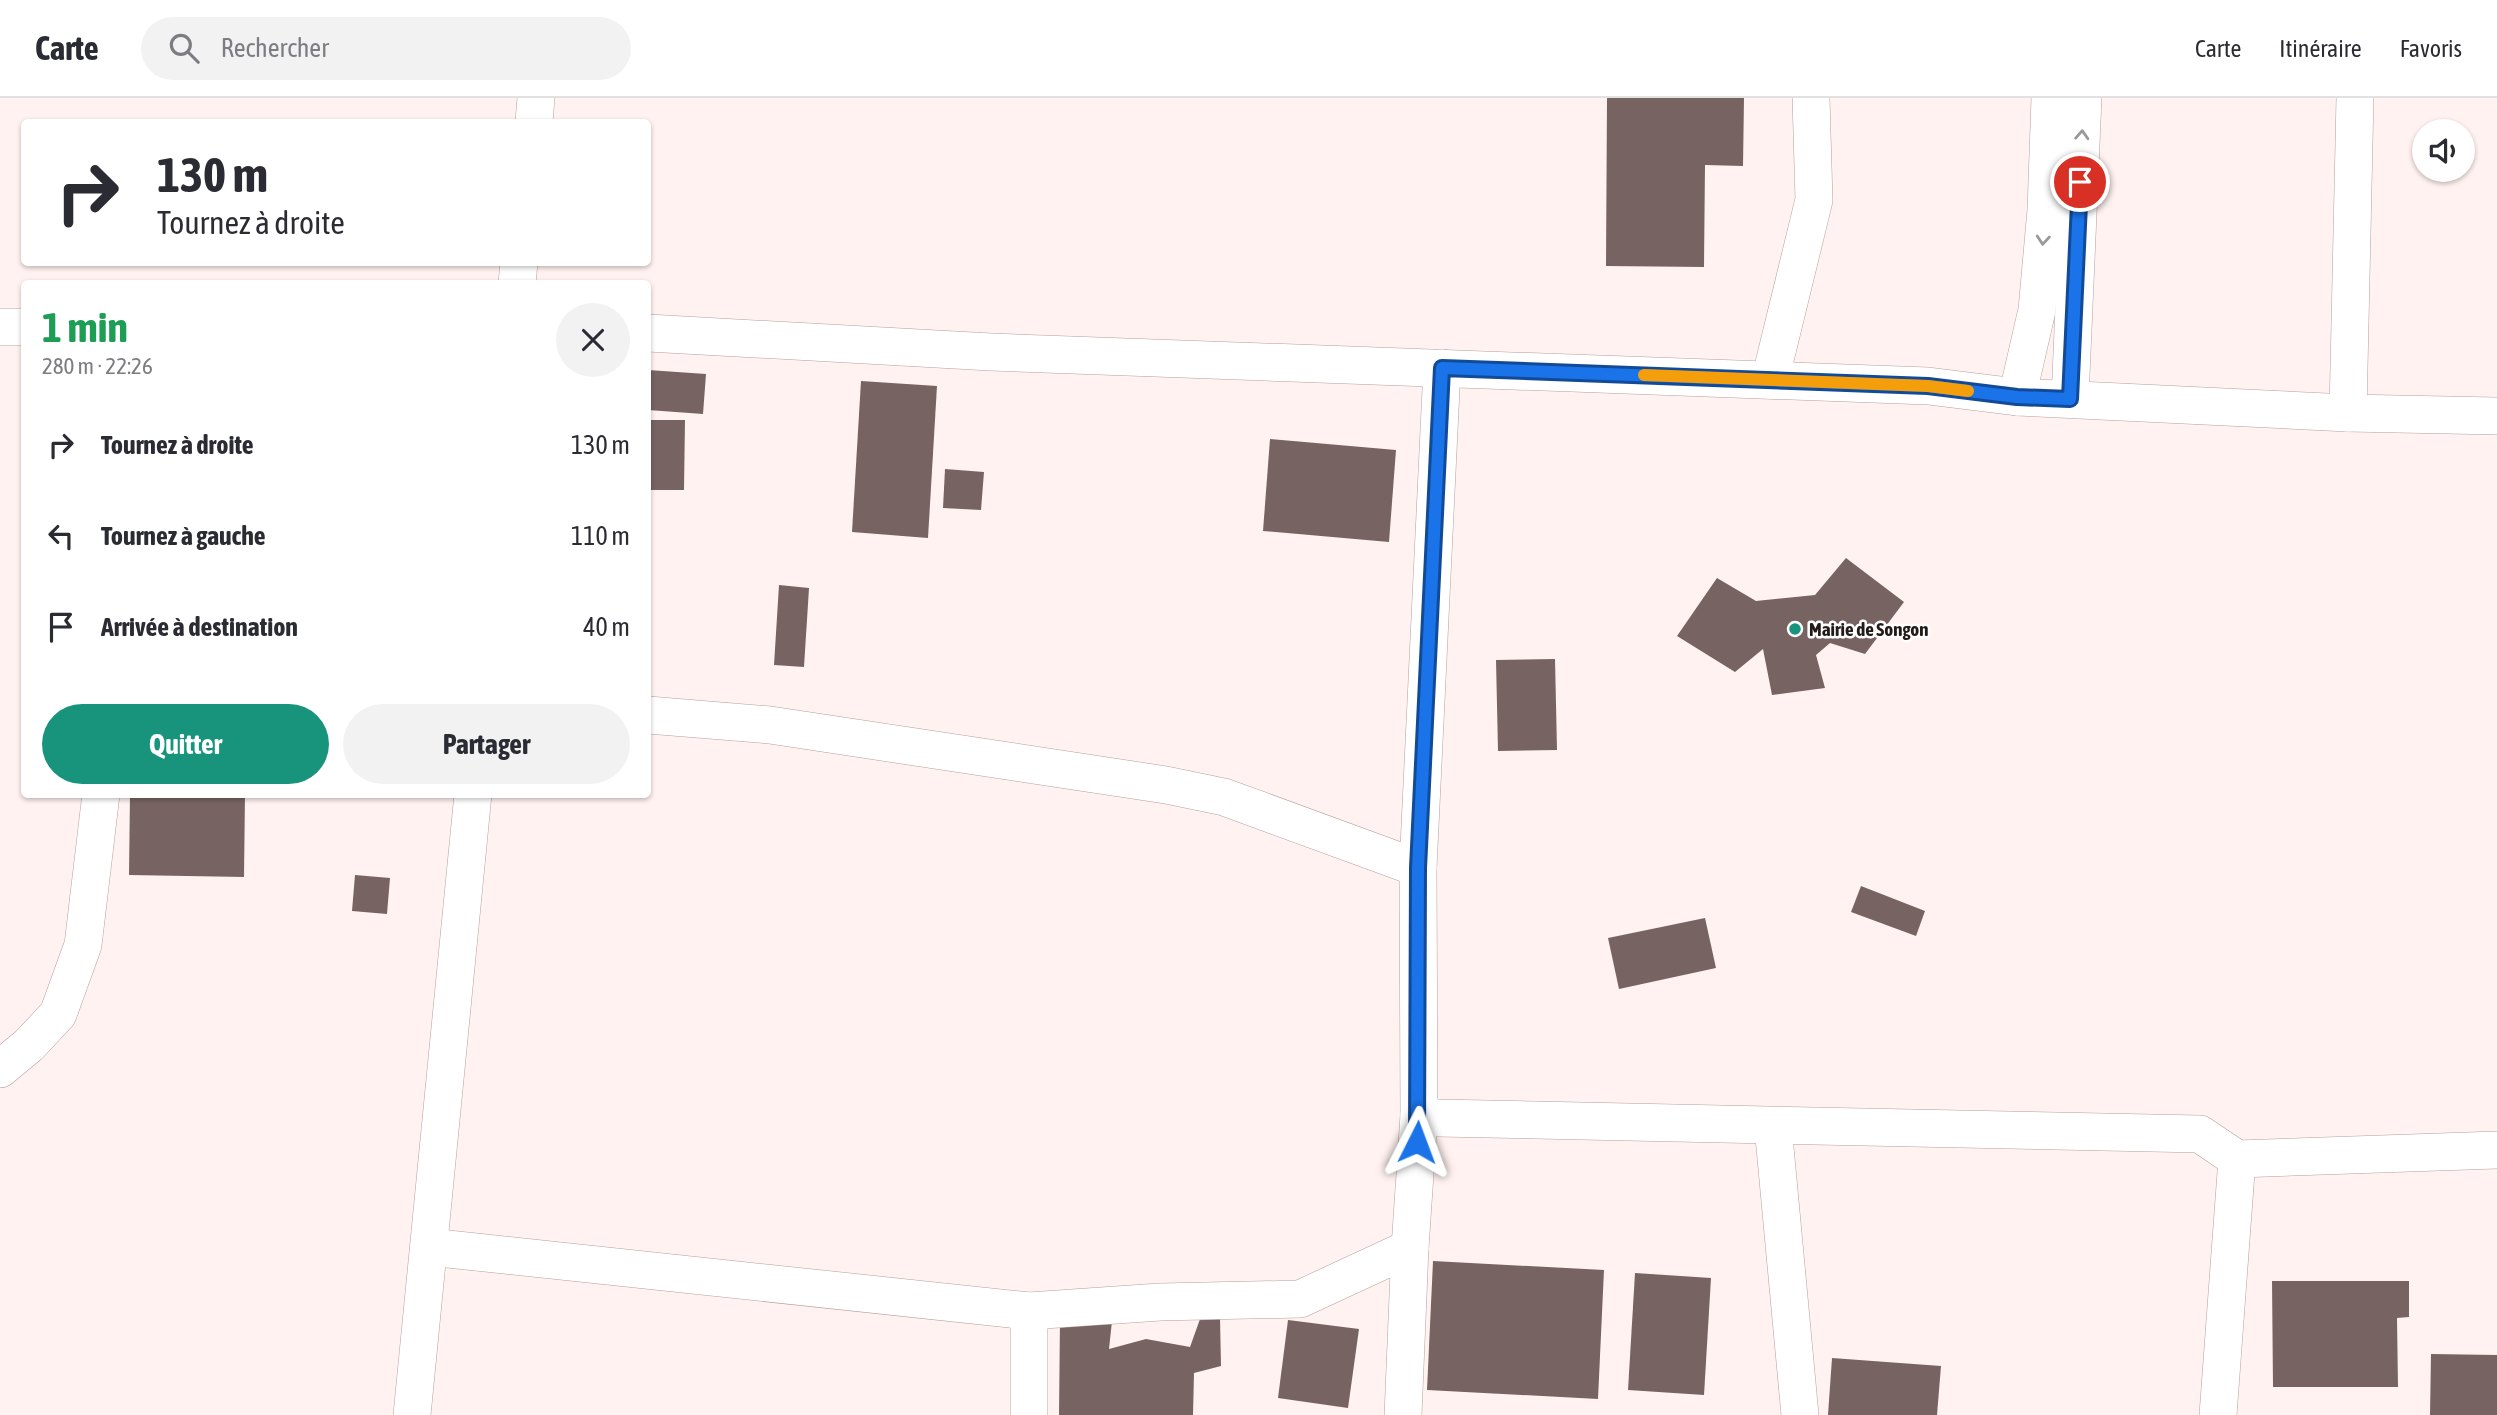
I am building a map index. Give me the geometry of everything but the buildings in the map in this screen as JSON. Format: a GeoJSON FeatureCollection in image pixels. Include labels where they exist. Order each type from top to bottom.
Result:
{"type":"FeatureCollection","features":[{"type":"Feature","properties":{"kind":"street"},"geometry":{"type":"LineString","coordinates":[[534,119],[537,98]]}},
{"type":"Feature","properties":{"kind":"street"},"geometry":{"type":"LineString","coordinates":[[1770,380],[1814,200],[1811,98]]}},
{"type":"Feature","properties":{"kind":"street"},"geometry":{"type":"LineString","coordinates":[[2017,397],[2037,310],[2046,210],[2050,98]]}},
{"type":"Feature","properties":{"kind":"street"},"geometry":{"type":"LineString","coordinates":[[2070,399],[2083,98]]}},
{"type":"Feature","properties":{"kind":"street"},"geometry":{"type":"LineString","coordinates":[[2348,413],[2355,98]]}},
{"type":"Feature","properties":{"kind":"street"},"geometry":{"type":"LineString","coordinates":[[0,327],[21,327]]}},
{"type":"Feature","properties":{"kind":"street"},"geometry":{"type":"LineString","coordinates":[[651,332],[991,352],[1928,386],[2017,397],[2348,413],[2497,416]]}},
{"type":"Feature","properties":{"kind":"street"},"geometry":{"type":"LineString","coordinates":[[1403,1415],[1419,1115],[1418,868],[1442,368]]}},
{"type":"Feature","properties":{"kind":"street"},"geometry":{"type":"LineString","coordinates":[[651,715],[770,725],[1166,785],[1224,797],[1418,868]]}},
{"type":"Feature","properties":{"kind":"street"},"geometry":{"type":"LineString","coordinates":[[0,1069],[29,1045],[58,1014],[83,944],[101,798]]}},
{"type":"Feature","properties":{"kind":"street"},"geometry":{"type":"LineString","coordinates":[[412,1415],[473,798]]}},
{"type":"Feature","properties":{"kind":"street"},"geometry":{"type":"LineString","coordinates":[[1419,1115],[1438,1118],[2200,1134],[2237,1158],[2497,1150]]}},
{"type":"Feature","properties":{"kind":"street"},"geometry":{"type":"LineString","coordinates":[[1773,1126],[1800,1415]]}},
{"type":"Feature","properties":{"kind":"street"},"geometry":{"type":"LineString","coordinates":[[2218,1415],[2237,1158]]}},
{"type":"Feature","properties":{"kind":"street"},"geometry":{"type":"LineString","coordinates":[[429,1247],[1029,1311],[1160,1302],[1300,1299],[1410,1248]]}},
{"type":"Feature","properties":{"kind":"street"},"geometry":{"type":"LineString","coordinates":[[1029,1311],[1029,1415]]}},
{"type":"Feature","properties":{"kind":"slow traffic"},"geometry":{"type":"LineString","coordinates":[[1644,375],[1928,386],[1968,391]]}},
{"type":"Feature","properties":{"kind":"place","name":"Mairie de Songon"},"geometry":{"type":"Point","coordinates":[1795,629]}},
{"type":"Feature","properties":{"kind":"route"},"geometry":{"type":"LineString","coordinates":[[1417,1142],[1418,868],[1442,368],[1928,386],[2017,397],[2070,399],[2080,182]]}}]}
